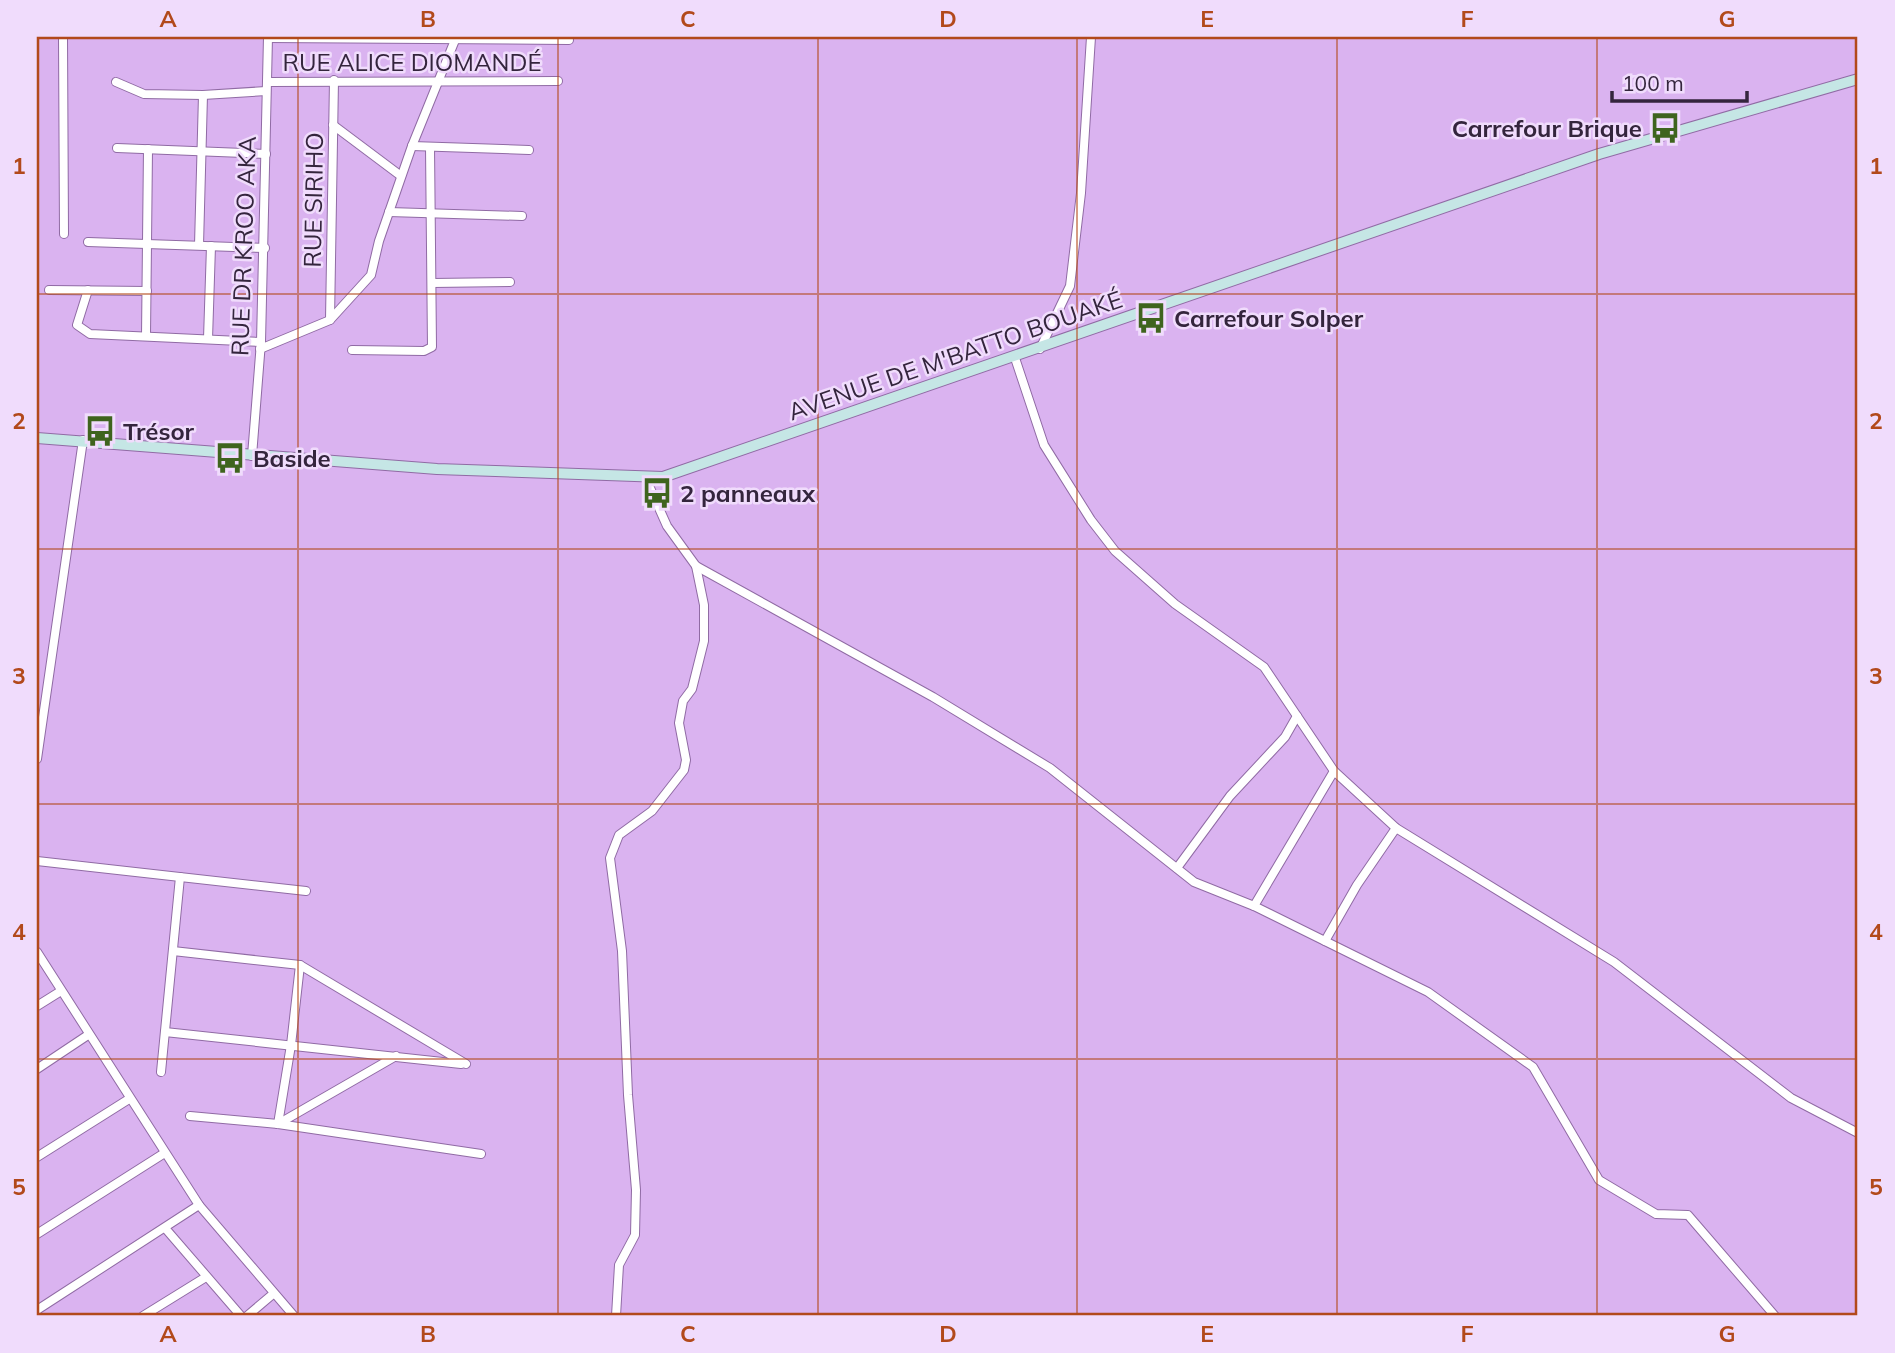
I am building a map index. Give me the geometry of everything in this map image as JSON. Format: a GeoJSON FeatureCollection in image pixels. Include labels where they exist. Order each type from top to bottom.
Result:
{"type":"FeatureCollection","features":[{"type":"Feature","properties":{"kind":"street"},"geometry":{"type":"LineString","coordinates":[[63,37],[64,234]]}},
{"type":"Feature","properties":{"kind":"street"},"geometry":{"type":"LineString","coordinates":[[268,37],[569,40]]}},
{"type":"Feature","properties":{"kind":"street","name":"RUE DR KROO AKA"},"geometry":{"type":"LineString","coordinates":[[252,456],[265,248],[268,37]]}},
{"type":"Feature","properties":{"kind":"street"},"geometry":{"type":"LineString","coordinates":[[1040,349],[1070,286],[1081,193],[1091,37]]}},
{"type":"Feature","properties":{"kind":"street"},"geometry":{"type":"LineString","coordinates":[[88,290],[77,325],[90,334],[208,339],[260,345],[330,320],[371,275],[401,176],[455,40]]}},
{"type":"Feature","properties":{"kind":"street","name":"AVENUE DE M'BATTO BOUAKÉ"},"geometry":{"type":"LineString","coordinates":[[37,438],[437,469],[646,478],[692,469],[1599,154],[1858,79]]}},
{"type":"Feature","properties":{"kind":"street","name":"RUE ALICE DIOMANDÉ"},"geometry":{"type":"LineString","coordinates":[[116,82],[144,94],[203,95],[334,80],[558,81]]}},
{"type":"Feature","properties":{"kind":"street","name":"RUE SIRIHO"},"geometry":{"type":"LineString","coordinates":[[330,320],[334,80]]}},
{"type":"Feature","properties":{"kind":"street"},"geometry":{"type":"LineString","coordinates":[[198,246],[203,95]]}},
{"type":"Feature","properties":{"kind":"street"},"geometry":{"type":"LineString","coordinates":[[333,125],[401,176]]}},
{"type":"Feature","properties":{"kind":"street"},"geometry":{"type":"LineString","coordinates":[[412,146],[529,150]]}},
{"type":"Feature","properties":{"kind":"street"},"geometry":{"type":"LineString","coordinates":[[352,350],[424,351],[432,347],[430,147]]}},
{"type":"Feature","properties":{"kind":"street"},"geometry":{"type":"LineString","coordinates":[[117,148],[266,154]]}},
{"type":"Feature","properties":{"kind":"street"},"geometry":{"type":"LineString","coordinates":[[146,336],[148,149]]}},
{"type":"Feature","properties":{"kind":"street"},"geometry":{"type":"LineString","coordinates":[[389,212],[522,216]]}},
{"type":"Feature","properties":{"kind":"street"},"geometry":{"type":"LineString","coordinates":[[88,242],[265,248]]}},
{"type":"Feature","properties":{"kind":"street"},"geometry":{"type":"LineString","coordinates":[[208,339],[211,246]]}},
{"type":"Feature","properties":{"kind":"street"},"geometry":{"type":"LineString","coordinates":[[432,283],[510,282]]}},
{"type":"Feature","properties":{"kind":"street"},"geometry":{"type":"LineString","coordinates":[[49,290],[147,291]]}},
{"type":"Feature","properties":{"kind":"street"},"geometry":{"type":"LineString","coordinates":[[1015,358],[1044,445],[1091,520],[1115,551],[1175,604],[1264,667],[1334,771],[1396,828],[1614,962],[1791,1098],[1858,1133]]}},
{"type":"Feature","properties":{"kind":"street"},"geometry":{"type":"LineString","coordinates":[[37,759],[83,440]]}},
{"type":"Feature","properties":{"kind":"street"},"geometry":{"type":"LineString","coordinates":[[616,1316],[619,1265],[635,1235],[636,1190],[628,1095],[622,951],[610,858],[620,835],[652,811],[684,770],[686,760],[679,723],[683,701],[692,689],[704,641],[704,606],[696,566],[667,526],[646,478]]}},
{"type":"Feature","properties":{"kind":"street"},"geometry":{"type":"LineString","coordinates":[[696,566],[933,697],[1050,768],[1194,881],[1254,906],[1428,992],[1533,1067],[1599,1180],[1656,1214],[1688,1215],[1776,1316]]}},
{"type":"Feature","properties":{"kind":"street"},"geometry":{"type":"LineString","coordinates":[[1177,868],[1230,796],[1285,737],[1297,716]]}},
{"type":"Feature","properties":{"kind":"street"},"geometry":{"type":"LineString","coordinates":[[1254,906],[1334,771]]}},
{"type":"Feature","properties":{"kind":"street"},"geometry":{"type":"LineString","coordinates":[[1325,941],[1357,884],[1396,828]]}},
{"type":"Feature","properties":{"kind":"street"},"geometry":{"type":"LineString","coordinates":[[37,861],[306,891]]}},
{"type":"Feature","properties":{"kind":"street"},"geometry":{"type":"LineString","coordinates":[[161,1072],[180,877]]}},
{"type":"Feature","properties":{"kind":"street"},"geometry":{"type":"LineString","coordinates":[[165,1032],[466,1065],[300,965],[173,951]]}},
{"type":"Feature","properties":{"kind":"street"},"geometry":{"type":"LineString","coordinates":[[37,952],[163,1154],[200,1205],[294,1316]]}},
{"type":"Feature","properties":{"kind":"street"},"geometry":{"type":"LineString","coordinates":[[278,1124],[300,965]]}},
{"type":"Feature","properties":{"kind":"street"},"geometry":{"type":"LineString","coordinates":[[37,1006],[61,991]]}},
{"type":"Feature","properties":{"kind":"street"},"geometry":{"type":"LineString","coordinates":[[37,1069],[88,1035]]}},
{"type":"Feature","properties":{"kind":"street"},"geometry":{"type":"LineString","coordinates":[[278,1124],[396,1056]]}},
{"type":"Feature","properties":{"kind":"street"},"geometry":{"type":"LineString","coordinates":[[37,1157],[129,1099]]}},
{"type":"Feature","properties":{"kind":"street"},"geometry":{"type":"LineString","coordinates":[[190,1116],[278,1124],[481,1154]]}},
{"type":"Feature","properties":{"kind":"street"},"geometry":{"type":"LineString","coordinates":[[37,1234],[163,1154]]}},
{"type":"Feature","properties":{"kind":"street"},"geometry":{"type":"LineString","coordinates":[[37,1310],[200,1205]]}},
{"type":"Feature","properties":{"kind":"street"},"geometry":{"type":"LineString","coordinates":[[165,1228],[241,1316]]}},
{"type":"Feature","properties":{"kind":"street"},"geometry":{"type":"LineString","coordinates":[[143,1316],[206,1277]]}},
{"type":"Feature","properties":{"kind":"street"},"geometry":{"type":"LineString","coordinates":[[247,1316],[273,1294]]}},
{"type":"Feature","properties":{"kind":"place","name":"Carrefour Brique"},"geometry":{"type":"Point","coordinates":[1665,128]}},
{"type":"Feature","properties":{"kind":"place","name":"Carrefour Solper"},"geometry":{"type":"Point","coordinates":[1151,318]}},
{"type":"Feature","properties":{"kind":"place","name":"Trésor"},"geometry":{"type":"Point","coordinates":[100,431]}},
{"type":"Feature","properties":{"kind":"place","name":"Baside"},"geometry":{"type":"Point","coordinates":[230,458]}},
{"type":"Feature","properties":{"kind":"place","name":"2 panneaux"},"geometry":{"type":"Point","coordinates":[657,493]}}]}
